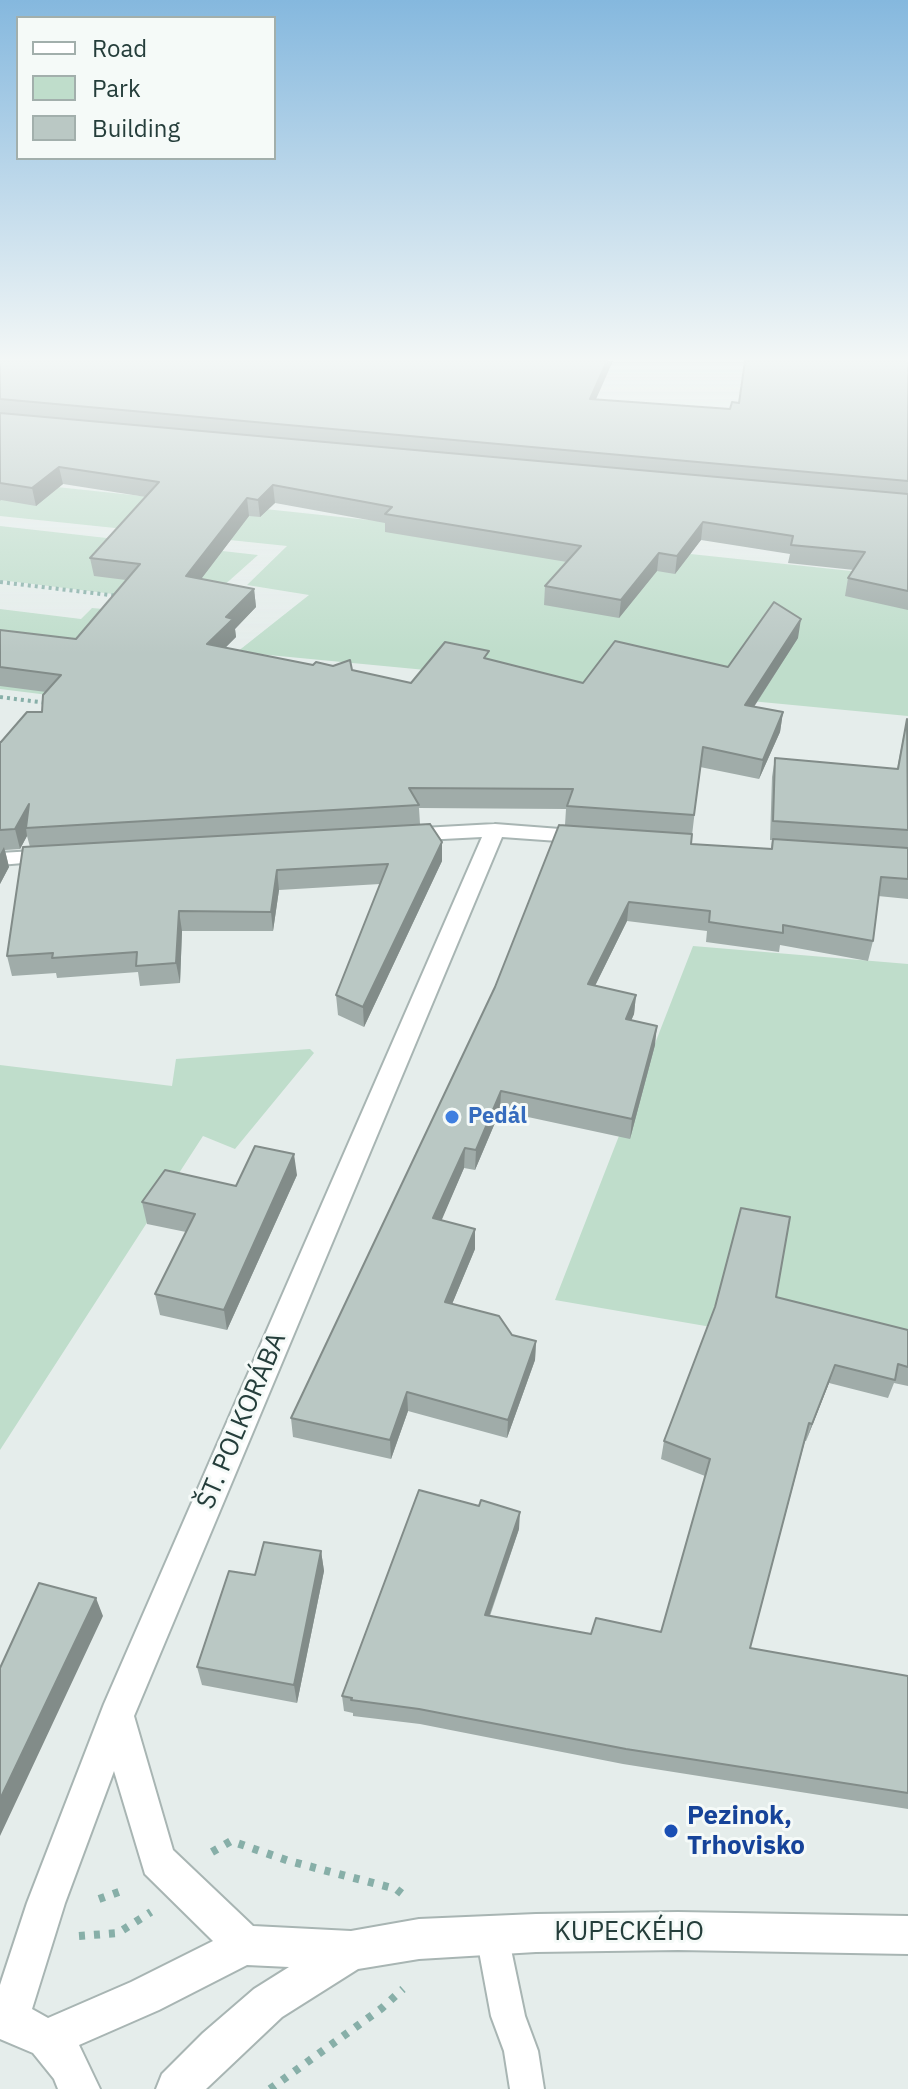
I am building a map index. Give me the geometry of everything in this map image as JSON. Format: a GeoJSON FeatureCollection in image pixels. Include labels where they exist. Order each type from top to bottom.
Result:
{"type":"FeatureCollection","features":[{"type":"Feature","properties":{"kind":"street"},"geometry":{"type":"LineString","coordinates":[[381,837],[495,830],[606,838]]}},
{"type":"Feature","properties":{"kind":"street","name":"ŠT. POLKORÁBA"},"geometry":{"type":"LineString","coordinates":[[5,2019],[116,1716],[495,830]]}},
{"type":"Feature","properties":{"kind":"street"},"geometry":{"type":"LineString","coordinates":[[0,859],[79,854]]}},
{"type":"Feature","properties":{"kind":"street"},"geometry":{"type":"LineString","coordinates":[[47,2039],[145,1996],[245,1945],[158,1861],[116,1716]]}},
{"type":"Feature","properties":{"kind":"street","name":"KUPECKÉHO"},"geometry":{"type":"LineString","coordinates":[[245,1945],[351,1951],[419,1939],[476,1936],[678,1931],[908,1935]]}},
{"type":"Feature","properties":{"kind":"street","name":"KUPECKÉHO"},"geometry":{"type":"LineString","coordinates":[[177,2089],[217,2047],[268,2003],[351,1951]]}},
{"type":"Feature","properties":{"kind":"street"},"geometry":{"type":"LineString","coordinates":[[5,2019],[47,2039],[69,2065],[79,2089]]}},
{"type":"Feature","properties":{"kind":"lane"},"geometry":{"type":"LineString","coordinates":[[476,1936],[521,2051],[527,2089]]}},
{"type":"Feature","properties":{"kind":"path"},"geometry":{"type":"LineString","coordinates":[[0,582],[126,596]]}},
{"type":"Feature","properties":{"kind":"path"},"geometry":{"type":"LineString","coordinates":[[0,697],[57,705]]}},
{"type":"Feature","properties":{"kind":"path"},"geometry":{"type":"LineString","coordinates":[[203,1859],[221,1844],[231,1841],[289,1861],[396,1889],[476,1936],[270,2089]]}},
{"type":"Feature","properties":{"kind":"path"},"geometry":{"type":"LineString","coordinates":[[99,1899],[132,1887]]}},
{"type":"Feature","properties":{"kind":"path"},"geometry":{"type":"LineString","coordinates":[[101,1935],[118,1933],[151,1912]]}},
{"type":"Feature","properties":{"kind":"green space"},"geometry":{"type":"Polygon","coordinates":[[[0,481],[908,577],[908,716],[237,652],[309,595],[247,585],[287,546],[0,516],[0,481]]]}},
{"type":"Feature","properties":{"kind":"green space"},"geometry":{"type":"Polygon","coordinates":[[[0,526],[258,555],[202,605],[0,580],[0,526]]]}},
{"type":"Feature","properties":{"kind":"green space"},"geometry":{"type":"Polygon","coordinates":[[[92,608],[157,614],[105,702],[0,689],[0,609],[81,619],[92,608]]]}},
{"type":"Feature","properties":{"kind":"green space"},"geometry":{"type":"Polygon","coordinates":[[[693,946],[908,964],[908,1361],[555,1300],[693,946]]]}},
{"type":"Feature","properties":{"kind":"green space"},"geometry":{"type":"Polygon","coordinates":[[[310,1049],[314,1053],[235,1149],[203,1136],[0,1450],[0,1065],[172,1086],[176,1059],[310,1049]]]}},
{"type":"Feature","properties":{"kind":"building"},"geometry":{"type":"Polygon","coordinates":[[[0,458],[510,458],[908,494],[908,591],[848,578],[865,552],[791,545],[793,536],[703,522],[677,556],[659,553],[621,600],[545,586],[581,546],[385,514],[392,507],[273,485],[258,500],[247,498],[186,576],[254,589],[226,617],[233,619],[207,644],[313,665],[316,662],[333,666],[350,660],[352,670],[411,683],[445,642],[489,651],[484,658],[583,683],[615,641],[728,667],[774,602],[801,619],[745,705],[783,712],[763,760],[703,747],[694,815],[567,806],[573,789],[409,788],[419,805],[26,828],[29,804],[15,829],[0,830],[0,742],[27,712],[42,712],[43,695],[61,675],[0,667],[0,630],[76,639],[140,564],[90,558],[159,482],[59,467],[32,488],[0,483],[0,458]]]}},
{"type":"Feature","properties":{"kind":"building"},"geometry":{"type":"Polygon","coordinates":[[[659,458],[908,458],[908,481],[659,458]]]}},
{"type":"Feature","properties":{"kind":"building"},"geometry":{"type":"Polygon","coordinates":[[[907,719],[908,830],[773,821],[775,758],[898,769],[907,719]]]}},
{"type":"Feature","properties":{"kind":"building"},"geometry":{"type":"Polygon","coordinates":[[[430,824],[442,842],[363,1007],[336,995],[388,864],[277,870],[271,912],[179,911],[176,963],[136,966],[137,952],[52,958],[53,953],[7,956],[23,847],[430,824]]]}},
{"type":"Feature","properties":{"kind":"building"},"geometry":{"type":"Polygon","coordinates":[[[559,825],[692,834],[691,844],[772,849],[773,839],[908,848],[908,879],[881,877],[873,941],[783,925],[783,933],[709,922],[710,911],[629,902],[588,984],[636,995],[626,1019],[657,1026],[632,1119],[501,1091],[476,1150],[465,1148],[433,1218],[475,1229],[445,1302],[499,1316],[512,1335],[536,1341],[508,1420],[407,1392],[390,1440],[291,1418],[495,987],[559,825]]]}},
{"type":"Feature","properties":{"kind":"building"},"geometry":{"type":"Polygon","coordinates":[[[255,1146],[294,1154],[224,1310],[155,1294],[195,1214],[142,1202],[165,1170],[236,1186],[255,1146]]]}},
{"type":"Feature","properties":{"kind":"building"},"geometry":{"type":"Polygon","coordinates":[[[741,1208],[790,1217],[776,1297],[908,1330],[908,1367],[898,1364],[895,1380],[835,1365],[812,1424],[809,1423],[750,1648],[908,1676],[908,1793],[626,1749],[342,1696],[419,1490],[479,1506],[481,1500],[520,1512],[485,1615],[591,1634],[596,1618],[661,1632],[710,1459],[664,1441],[715,1307],[741,1208]]]}},
{"type":"Feature","properties":{"kind":"building"},"geometry":{"type":"Polygon","coordinates":[[[264,1542],[321,1551],[294,1685],[197,1667],[229,1571],[255,1575],[264,1542]]]}},
{"type":"Feature","properties":{"kind":"building"},"geometry":{"type":"Polygon","coordinates":[[[39,1583],[96,1598],[0,1799],[0,1668],[39,1583]]]}},
{"type":"Feature","properties":{"kind":"place","name":"Pedál"},"geometry":{"type":"Point","coordinates":[452,1117]}},
{"type":"Feature","properties":{"kind":"place","name":"Pezinok, Trhovisko"},"geometry":{"type":"Point","coordinates":[671,1831]}}]}
